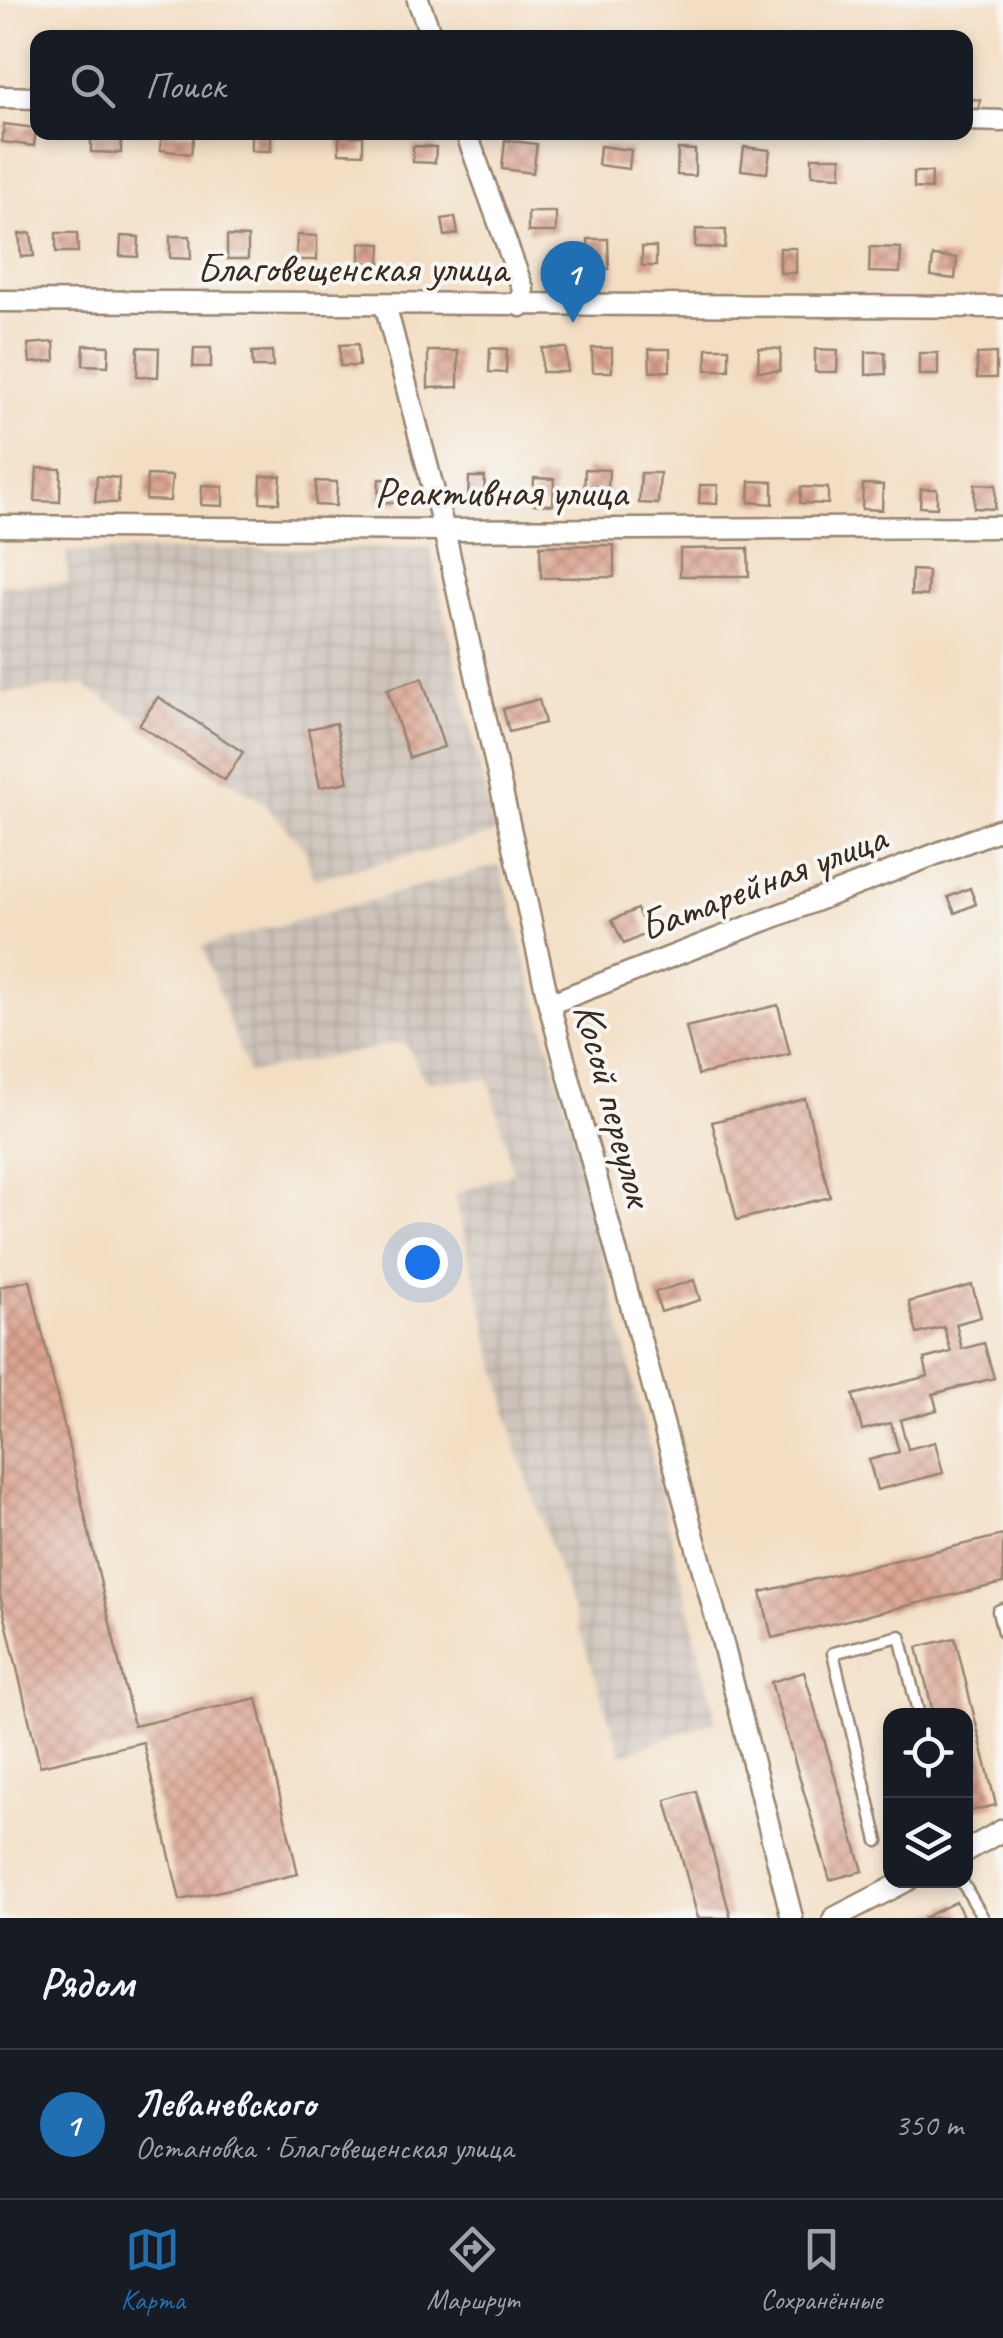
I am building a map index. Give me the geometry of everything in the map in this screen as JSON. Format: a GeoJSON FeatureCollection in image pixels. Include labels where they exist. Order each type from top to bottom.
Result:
{"type":"FeatureCollection","features":[{"type":"Feature","properties":{"kind":"street"},"geometry":{"type":"LineString","coordinates":[[418,0],[429,30]]}},
{"type":"Feature","properties":{"kind":"street"},"geometry":{"type":"LineString","coordinates":[[0,97],[30,98]]}},
{"type":"Feature","properties":{"kind":"street"},"geometry":{"type":"LineString","coordinates":[[973,120],[1003,121]]}},
{"type":"Feature","properties":{"kind":"street"},"geometry":{"type":"LineString","coordinates":[[469,140],[523,289],[521,306]]}},
{"type":"Feature","properties":{"kind":"street","name":"Благовещенская улица"},"geometry":{"type":"LineString","coordinates":[[0,301],[1003,307]]}},
{"type":"Feature","properties":{"kind":"street","name":"Косой переулок"},"geometry":{"type":"LineString","coordinates":[[384,304],[444,530],[549,1004],[722,1640],[792,1918]]}},
{"type":"Feature","properties":{"kind":"street","name":"Реактивная улица"},"geometry":{"type":"LineString","coordinates":[[0,526],[444,530],[1003,527]]}},
{"type":"Feature","properties":{"kind":"street","name":"Батарейная улица"},"geometry":{"type":"LineString","coordinates":[[549,1004],[1003,828]]}},
{"type":"Feature","properties":{"kind":"street"},"geometry":{"type":"LineString","coordinates":[[973,1847],[1003,1830]]}},
{"type":"Feature","properties":{"kind":"street"},"geometry":{"type":"LineString","coordinates":[[834,1918],[892,1888]]}},
{"type":"Feature","properties":{"kind":"lane"},"geometry":{"type":"LineString","coordinates":[[1003,1610],[998,1611],[1003,1632]]}},
{"type":"Feature","properties":{"kind":"lane"},"geometry":{"type":"LineString","coordinates":[[878,1841],[833,1653],[900,1636],[917,1708]]}},
{"type":"Feature","properties":{"kind":"lane"},"geometry":{"type":"LineString","coordinates":[[966,1888],[983,1918]]}},
{"type":"Feature","properties":{"kind":"shaded area"},"geometry":{"type":"Polygon","coordinates":[[[430,548],[495,834],[313,879],[306,850],[264,803],[83,685],[0,693],[0,584],[69,583],[66,552],[430,548]]]}},
{"type":"Feature","properties":{"kind":"shaded area"},"geometry":{"type":"Polygon","coordinates":[[[500,865],[576,1145],[716,1720],[622,1755],[517,1448],[454,1195],[513,1172],[489,1079],[425,1081],[405,1042],[248,1073],[202,946],[500,865]]]}},
{"type":"Feature","properties":{"kind":"building"},"geometry":{"type":"Polygon","coordinates":[[[973,99],[980,100],[978,115],[973,114],[973,99]]]}},
{"type":"Feature","properties":{"kind":"building"},"geometry":{"type":"Polygon","coordinates":[[[4,124],[30,127],[30,140],[35,140],[34,146],[2,142],[4,124]]]}},
{"type":"Feature","properties":{"kind":"building"},"geometry":{"type":"Polygon","coordinates":[[[91,140],[121,140],[121,153],[91,152],[91,140]]]}},
{"type":"Feature","properties":{"kind":"building"},"geometry":{"type":"Polygon","coordinates":[[[161,140],[193,140],[191,154],[160,150],[161,140]]]}},
{"type":"Feature","properties":{"kind":"building"},"geometry":{"type":"Polygon","coordinates":[[[251,140],[271,140],[271,151],[251,151],[251,140]]]}},
{"type":"Feature","properties":{"kind":"building"},"geometry":{"type":"Polygon","coordinates":[[[339,140],[363,140],[363,154],[339,153],[339,140]]]}},
{"type":"Feature","properties":{"kind":"building"},"geometry":{"type":"Polygon","coordinates":[[[505,140],[537,144],[533,173],[502,169],[505,140]]]}},
{"type":"Feature","properties":{"kind":"building"},"geometry":{"type":"Polygon","coordinates":[[[413,146],[436,147],[435,163],[413,162],[413,146]]]}},
{"type":"Feature","properties":{"kind":"building"},"geometry":{"type":"Polygon","coordinates":[[[600,146],[631,150],[629,169],[598,165],[600,146]]]}},
{"type":"Feature","properties":{"kind":"building"},"geometry":{"type":"Polygon","coordinates":[[[744,147],[770,150],[767,173],[741,170],[744,147]]]}},
{"type":"Feature","properties":{"kind":"building"},"geometry":{"type":"Polygon","coordinates":[[[678,149],[695,150],[695,176],[677,175],[678,149]]]}},
{"type":"Feature","properties":{"kind":"building"},"geometry":{"type":"Polygon","coordinates":[[[812,157],[841,157],[841,176],[812,175],[812,157]]]}},
{"type":"Feature","properties":{"kind":"building"},"geometry":{"type":"Polygon","coordinates":[[[914,172],[932,172],[931,189],[914,188],[914,172]]]}},
{"type":"Feature","properties":{"kind":"building"},"geometry":{"type":"Polygon","coordinates":[[[528,212],[556,212],[556,232],[528,232],[528,212]]]}},
{"type":"Feature","properties":{"kind":"building"},"geometry":{"type":"Polygon","coordinates":[[[455,217],[458,234],[445,236],[442,219],[455,217]]]}},
{"type":"Feature","properties":{"kind":"building"},"geometry":{"type":"Polygon","coordinates":[[[696,229],[726,230],[725,248],[695,247],[696,229]]]}},
{"type":"Feature","properties":{"kind":"building"},"geometry":{"type":"Polygon","coordinates":[[[31,233],[34,256],[21,257],[19,234],[31,233]]]}},
{"type":"Feature","properties":{"kind":"building"},"geometry":{"type":"Polygon","coordinates":[[[56,233],[77,233],[78,252],[56,252],[56,233]]]}},
{"type":"Feature","properties":{"kind":"building"},"geometry":{"type":"Polygon","coordinates":[[[297,235],[317,236],[317,260],[296,260],[297,235]]]}},
{"type":"Feature","properties":{"kind":"building"},"geometry":{"type":"Polygon","coordinates":[[[121,236],[139,237],[138,257],[120,256],[121,236]]]}},
{"type":"Feature","properties":{"kind":"building"},"geometry":{"type":"Polygon","coordinates":[[[170,236],[190,236],[191,259],[170,258],[170,236]]]}},
{"type":"Feature","properties":{"kind":"building"},"geometry":{"type":"Polygon","coordinates":[[[227,236],[248,237],[248,259],[227,259],[227,236]]]}},
{"type":"Feature","properties":{"kind":"building"},"geometry":{"type":"Polygon","coordinates":[[[588,239],[608,239],[609,269],[589,270],[588,239]]]}},
{"type":"Feature","properties":{"kind":"building"},"geometry":{"type":"Polygon","coordinates":[[[360,243],[381,244],[380,263],[360,263],[360,243]]]}},
{"type":"Feature","properties":{"kind":"building"},"geometry":{"type":"Polygon","coordinates":[[[642,247],[656,247],[656,266],[642,266],[642,247]]]}},
{"type":"Feature","properties":{"kind":"building"},"geometry":{"type":"Polygon","coordinates":[[[870,247],[901,248],[900,273],[869,272],[870,247]]]}},
{"type":"Feature","properties":{"kind":"building"},"geometry":{"type":"Polygon","coordinates":[[[780,248],[796,248],[796,273],[780,273],[780,248]]]}},
{"type":"Feature","properties":{"kind":"building"},"geometry":{"type":"Polygon","coordinates":[[[933,256],[957,258],[955,279],[931,276],[933,256]]]}},
{"type":"Feature","properties":{"kind":"building"},"geometry":{"type":"Polygon","coordinates":[[[54,342],[55,361],[30,363],[28,344],[54,342]]]}},
{"type":"Feature","properties":{"kind":"building"},"geometry":{"type":"Polygon","coordinates":[[[358,344],[359,366],[340,366],[340,345],[358,344]]]}},
{"type":"Feature","properties":{"kind":"building"},"geometry":{"type":"Polygon","coordinates":[[[84,345],[109,346],[108,366],[83,365],[84,345]]]}},
{"type":"Feature","properties":{"kind":"building"},"geometry":{"type":"Polygon","coordinates":[[[138,347],[159,348],[158,377],[137,376],[138,347]]]}},
{"type":"Feature","properties":{"kind":"building"},"geometry":{"type":"Polygon","coordinates":[[[194,348],[211,348],[211,367],[193,367],[194,348]]]}},
{"type":"Feature","properties":{"kind":"building"},"geometry":{"type":"Polygon","coordinates":[[[490,348],[507,349],[506,373],[489,372],[490,348]]]}},
{"type":"Feature","properties":{"kind":"building"},"geometry":{"type":"Polygon","coordinates":[[[542,348],[567,348],[567,372],[542,372],[542,348]]]}},
{"type":"Feature","properties":{"kind":"building"},"geometry":{"type":"Polygon","coordinates":[[[592,348],[612,348],[612,372],[593,372],[592,348]]]}},
{"type":"Feature","properties":{"kind":"building"},"geometry":{"type":"Polygon","coordinates":[[[707,348],[729,348],[729,370],[706,370],[707,348]]]}},
{"type":"Feature","properties":{"kind":"building"},"geometry":{"type":"Polygon","coordinates":[[[759,348],[781,349],[780,371],[758,371],[759,348]]]}},
{"type":"Feature","properties":{"kind":"building"},"geometry":{"type":"Polygon","coordinates":[[[649,349],[670,349],[670,371],[650,372],[649,349]]]}},
{"type":"Feature","properties":{"kind":"building"},"geometry":{"type":"Polygon","coordinates":[[[815,349],[838,350],[837,372],[815,372],[815,349]]]}},
{"type":"Feature","properties":{"kind":"building"},"geometry":{"type":"Polygon","coordinates":[[[272,351],[273,367],[253,367],[252,352],[272,351]]]}},
{"type":"Feature","properties":{"kind":"building"},"geometry":{"type":"Polygon","coordinates":[[[428,351],[458,351],[458,387],[428,388],[428,351]]]}},
{"type":"Feature","properties":{"kind":"building"},"geometry":{"type":"Polygon","coordinates":[[[866,352],[885,352],[886,374],[866,375],[866,352]]]}},
{"type":"Feature","properties":{"kind":"building"},"geometry":{"type":"Polygon","coordinates":[[[919,353],[938,353],[938,375],[919,375],[919,353]]]}},
{"type":"Feature","properties":{"kind":"building"},"geometry":{"type":"Polygon","coordinates":[[[996,353],[996,378],[977,378],[977,354],[996,353]]]}},
{"type":"Feature","properties":{"kind":"building"},"geometry":{"type":"Polygon","coordinates":[[[37,468],[61,469],[60,502],[35,501],[37,468]]]}},
{"type":"Feature","properties":{"kind":"building"},"geometry":{"type":"Polygon","coordinates":[[[585,469],[609,470],[607,503],[584,502],[585,469]]]}},
{"type":"Feature","properties":{"kind":"building"},"geometry":{"type":"Polygon","coordinates":[[[641,473],[660,473],[658,504],[639,503],[641,473]]]}},
{"type":"Feature","properties":{"kind":"building"},"geometry":{"type":"Polygon","coordinates":[[[147,475],[172,476],[170,501],[146,500],[147,475]]]}},
{"type":"Feature","properties":{"kind":"building"},"geometry":{"type":"Polygon","coordinates":[[[97,476],[119,478],[118,503],[95,502],[97,476]]]}},
{"type":"Feature","properties":{"kind":"building"},"geometry":{"type":"Polygon","coordinates":[[[261,476],[281,476],[279,503],[260,502],[261,476]]]}},
{"type":"Feature","properties":{"kind":"building"},"geometry":{"type":"Polygon","coordinates":[[[469,477],[485,477],[484,501],[468,501],[469,477]]]}},
{"type":"Feature","properties":{"kind":"building"},"geometry":{"type":"Polygon","coordinates":[[[534,478],[554,479],[553,505],[533,504],[534,478]]]}},
{"type":"Feature","properties":{"kind":"building"},"geometry":{"type":"Polygon","coordinates":[[[379,479],[401,480],[400,503],[378,502],[379,479]]]}},
{"type":"Feature","properties":{"kind":"building"},"geometry":{"type":"Polygon","coordinates":[[[316,481],[337,482],[336,506],[315,505],[316,481]]]}},
{"type":"Feature","properties":{"kind":"building"},"geometry":{"type":"Polygon","coordinates":[[[750,481],[773,482],[773,504],[749,502],[750,481]]]}},
{"type":"Feature","properties":{"kind":"building"},"geometry":{"type":"Polygon","coordinates":[[[863,484],[883,485],[882,510],[862,509],[863,484]]]}},
{"type":"Feature","properties":{"kind":"building"},"geometry":{"type":"Polygon","coordinates":[[[975,484],[996,485],[995,509],[974,508],[975,484]]]}},
{"type":"Feature","properties":{"kind":"building"},"geometry":{"type":"Polygon","coordinates":[[[202,485],[223,486],[223,506],[201,505],[202,485]]]}},
{"type":"Feature","properties":{"kind":"building"},"geometry":{"type":"Polygon","coordinates":[[[700,485],[718,485],[717,504],[699,503],[700,485]]]}},
{"type":"Feature","properties":{"kind":"building"},"geometry":{"type":"Polygon","coordinates":[[[801,487],[828,488],[828,504],[800,503],[801,487]]]}},
{"type":"Feature","properties":{"kind":"building"},"geometry":{"type":"Polygon","coordinates":[[[921,489],[937,489],[937,508],[920,507],[921,489]]]}},
{"type":"Feature","properties":{"kind":"building"},"geometry":{"type":"Polygon","coordinates":[[[614,545],[614,577],[541,578],[540,546],[614,545]]]}},
{"type":"Feature","properties":{"kind":"building"},"geometry":{"type":"Polygon","coordinates":[[[748,548],[749,576],[680,576],[680,549],[748,548]]]}},
{"type":"Feature","properties":{"kind":"building"},"geometry":{"type":"Polygon","coordinates":[[[912,570],[928,571],[927,596],[911,595],[912,570]]]}},
{"type":"Feature","properties":{"kind":"building"},"geometry":{"type":"Polygon","coordinates":[[[422,678],[444,747],[409,758],[387,689],[422,678]]]}},
{"type":"Feature","properties":{"kind":"building"},"geometry":{"type":"Polygon","coordinates":[[[158,697],[243,752],[225,780],[139,725],[158,697]]]}},
{"type":"Feature","properties":{"kind":"building"},"geometry":{"type":"Polygon","coordinates":[[[539,699],[545,723],[509,732],[503,709],[539,699]]]}},
{"type":"Feature","properties":{"kind":"building"},"geometry":{"type":"Polygon","coordinates":[[[336,723],[348,782],[320,787],[308,729],[336,723]]]}},
{"type":"Feature","properties":{"kind":"building"},"geometry":{"type":"Polygon","coordinates":[[[970,888],[976,904],[955,913],[948,897],[970,888]]]}},
{"type":"Feature","properties":{"kind":"building"},"geometry":{"type":"Polygon","coordinates":[[[637,909],[648,933],[624,944],[612,920],[637,909]]]}},
{"type":"Feature","properties":{"kind":"building"},"geometry":{"type":"Polygon","coordinates":[[[778,1005],[790,1054],[698,1075],[686,1027],[778,1005]]]}},
{"type":"Feature","properties":{"kind":"building"},"geometry":{"type":"Polygon","coordinates":[[[805,1099],[830,1197],[737,1220],[712,1122],[805,1099]]]}},
{"type":"Feature","properties":{"kind":"building"},"geometry":{"type":"Polygon","coordinates":[[[30,1280],[134,1726],[257,1698],[298,1874],[180,1900],[143,1742],[40,1766],[0,1596],[0,1287],[30,1280]]]}},
{"type":"Feature","properties":{"kind":"building"},"geometry":{"type":"Polygon","coordinates":[[[694,1280],[700,1300],[661,1312],[655,1292],[694,1280]]]}},
{"type":"Feature","properties":{"kind":"building"},"geometry":{"type":"Polygon","coordinates":[[[972,1285],[981,1317],[956,1324],[962,1349],[984,1343],[994,1378],[933,1394],[937,1410],[900,1420],[908,1449],[935,1442],[943,1473],[877,1490],[869,1460],[899,1452],[891,1423],[862,1430],[853,1395],[928,1376],[924,1359],[951,1352],[944,1327],[917,1334],[909,1302],[972,1285]]]}},
{"type":"Feature","properties":{"kind":"building"},"geometry":{"type":"Polygon","coordinates":[[[1003,1535],[1003,1583],[772,1638],[761,1592],[1003,1535]]]}},
{"type":"Feature","properties":{"kind":"building"},"geometry":{"type":"Polygon","coordinates":[[[955,1638],[972,1708],[932,1708],[917,1647],[955,1638]]]}},
{"type":"Feature","properties":{"kind":"building"},"geometry":{"type":"Polygon","coordinates":[[[804,1672],[863,1871],[830,1880],[771,1682],[804,1672]]]}},
{"type":"Feature","properties":{"kind":"building"},"geometry":{"type":"Polygon","coordinates":[[[973,1711],[996,1805],[973,1810],[973,1711]]]}},
{"type":"Feature","properties":{"kind":"building"},"geometry":{"type":"Polygon","coordinates":[[[696,1791],[731,1918],[698,1918],[666,1800],[696,1791]]]}},
{"type":"Feature","properties":{"kind":"building"},"geometry":{"type":"Polygon","coordinates":[[[956,1902],[964,1918],[923,1918],[956,1902]]]}},
{"type":"Feature","properties":{"kind":"place","name":"Леваневского"},"geometry":{"type":"Point","coordinates":[573,323]}}]}
